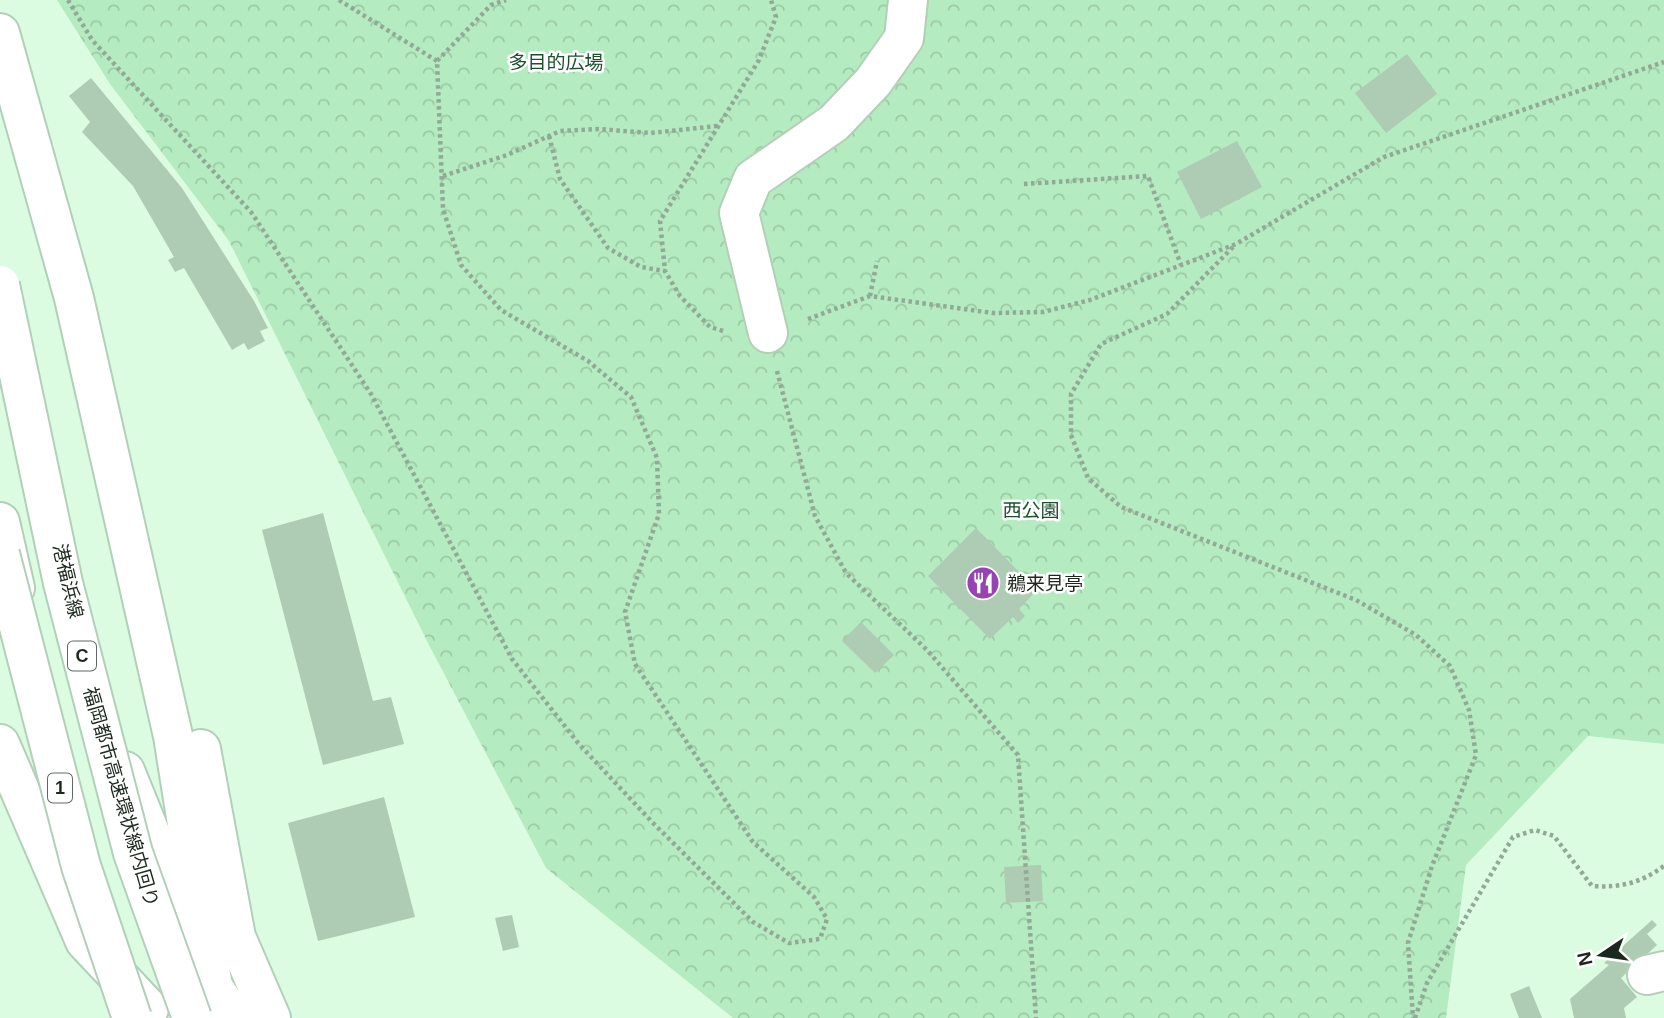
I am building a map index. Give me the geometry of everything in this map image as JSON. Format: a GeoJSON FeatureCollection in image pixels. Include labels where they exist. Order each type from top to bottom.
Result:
{"type":"FeatureCollection","features":[{"type":"Feature","properties":{"kind":"main road"},"geometry":{"type":"LineString","coordinates":[[768,332],[739,213],[753,179],[792,149],[834,123],[873,82],[904,38],[908,0]]}},
{"type":"Feature","properties":{"kind":"main road"},"geometry":{"type":"LineString","coordinates":[[0,33],[74,298],[173,736],[213,1008],[142,1016]]}},
{"type":"Feature","properties":{"kind":"main road","name":"福岡都市高速環状線内回り"},"geometry":{"type":"LineString","coordinates":[[0,287],[63,583],[133,853],[213,1008]]}},
{"type":"Feature","properties":{"kind":"main road"},"geometry":{"type":"LineString","coordinates":[[108,443],[153,545],[198,737],[236,937],[271,1018]]}},
{"type":"Feature","properties":{"kind":"main road"},"geometry":{"type":"LineString","coordinates":[[0,522],[52,733],[142,1016]]}},
{"type":"Feature","properties":{"kind":"main road","name":"1"},"geometry":{"type":"LineString","coordinates":[[0,554],[81,866],[142,1016]]}},
{"type":"Feature","properties":{"kind":"main road"},"geometry":{"type":"LineString","coordinates":[[0,744],[85,941],[142,1016]]}},
{"type":"Feature","properties":{"kind":"path"},"geometry":{"type":"LineString","coordinates":[[68,0],[92,40],[251,212],[371,394],[512,659],[578,743],[653,823],[753,922],[789,943],[820,939],[827,919],[814,897],[753,842],[635,664],[625,612],[659,514],[657,458],[631,397],[588,361],[501,310],[461,265],[443,209],[437,61],[491,5],[506,0]]}},
{"type":"Feature","properties":{"kind":"path"},"geometry":{"type":"LineString","coordinates":[[339,0],[437,61]]}},
{"type":"Feature","properties":{"kind":"path"},"geometry":{"type":"LineString","coordinates":[[845,306],[870,296],[993,313],[1043,312],[1090,300],[1236,244],[1384,157],[1664,62]]}},
{"type":"Feature","properties":{"kind":"path"},"geometry":{"type":"LineString","coordinates":[[443,176],[507,155],[560,131],[598,129],[651,134],[718,125]]}},
{"type":"Feature","properties":{"kind":"path"},"geometry":{"type":"LineString","coordinates":[[549,136],[560,179],[608,248],[641,267],[665,271]]}},
{"type":"Feature","properties":{"kind":"path"},"geometry":{"type":"LineString","coordinates":[[1024,184],[1148,176],[1181,265]]}},
{"type":"Feature","properties":{"kind":"path"},"geometry":{"type":"LineString","coordinates":[[1236,244],[1167,314],[1101,344],[1071,394],[1071,435],[1088,478],[1121,508],[1356,600],[1416,635],[1450,666],[1469,710],[1476,755],[1432,866],[1408,943],[1414,1018]]}},
{"type":"Feature","properties":{"kind":"path"},"geometry":{"type":"LineString","coordinates":[[870,296],[877,261]]}},
{"type":"Feature","properties":{"kind":"path"},"geometry":{"type":"LineString","coordinates":[[768,332],[815,516],[846,573],[927,650],[1018,755],[1036,1018]]}},
{"type":"Feature","properties":{"kind":"path"},"geometry":{"type":"LineString","coordinates":[[1414,1018],[1427,983],[1513,836],[1535,830],[1554,836],[1592,886],[1617,888],[1649,878],[1664,866]]}},
{"type":"Feature","properties":{"kind":"green space","name":"西公園"},"geometry":{"type":"Polygon","coordinates":[[[57,0],[1664,0],[1664,744],[1588,736],[1466,865],[1446,1018],[733,1018],[546,868],[428,643],[229,241],[110,84],[57,0]]]}},
{"type":"Feature","properties":{"kind":"building"},"geometry":{"type":"Polygon","coordinates":[[[1407,54],[1437,94],[1386,133],[1355,93],[1407,54]]]}},
{"type":"Feature","properties":{"kind":"building"},"geometry":{"type":"Polygon","coordinates":[[[91,78],[182,188],[254,301],[268,328],[260,331],[265,341],[248,350],[244,343],[232,350],[184,268],[175,272],[168,260],[174,257],[133,186],[82,132],[90,122],[69,96],[91,78]]]}},
{"type":"Feature","properties":{"kind":"building"},"geometry":{"type":"Polygon","coordinates":[[[1237,141],[1262,187],[1201,219],[1177,172],[1237,141]]]}},
{"type":"Feature","properties":{"kind":"building"},"geometry":{"type":"Polygon","coordinates":[[[323,513],[373,701],[391,697],[404,744],[323,765],[262,530],[323,513]]]}},
{"type":"Feature","properties":{"kind":"building","name":"鵜来見亭"},"geometry":{"type":"Polygon","coordinates":[[[976,528],[1037,590],[1019,609],[1025,616],[1018,623],[1013,617],[990,639],[928,576],[976,528]]]}},
{"type":"Feature","properties":{"kind":"building"},"geometry":{"type":"Polygon","coordinates":[[[861,622],[894,655],[875,673],[842,641],[861,622]]]}},
{"type":"Feature","properties":{"kind":"building"},"geometry":{"type":"Polygon","coordinates":[[[384,797],[415,917],[318,941],[288,823],[384,797]]]}},
{"type":"Feature","properties":{"kind":"building"},"geometry":{"type":"Polygon","coordinates":[[[1041,865],[1043,901],[1006,903],[1004,867],[1041,865]]]}},
{"type":"Feature","properties":{"kind":"building"},"geometry":{"type":"Polygon","coordinates":[[[512,915],[519,947],[503,951],[495,918],[512,915]]]}},
{"type":"Feature","properties":{"kind":"building"},"geometry":{"type":"Polygon","coordinates":[[[1652,920],[1657,925],[1647,934],[1657,945],[1621,978],[1637,997],[1624,1008],[1626,1018],[1574,1018],[1570,999],[1609,965],[1604,963],[1652,920]]]}},
{"type":"Feature","properties":{"kind":"building"},"geometry":{"type":"Polygon","coordinates":[[[1529,986],[1542,1018],[1519,1018],[1510,994],[1529,986]]]}},
{"type":"Feature","properties":{"kind":"place","name":"鵜来見亭"},"geometry":{"type":"Point","coordinates":[983,583]}},
{"type":"Feature","properties":{"kind":"park label","name":"多目的広場"},"geometry":{"type":"Point","coordinates":[556,62]}}]}
